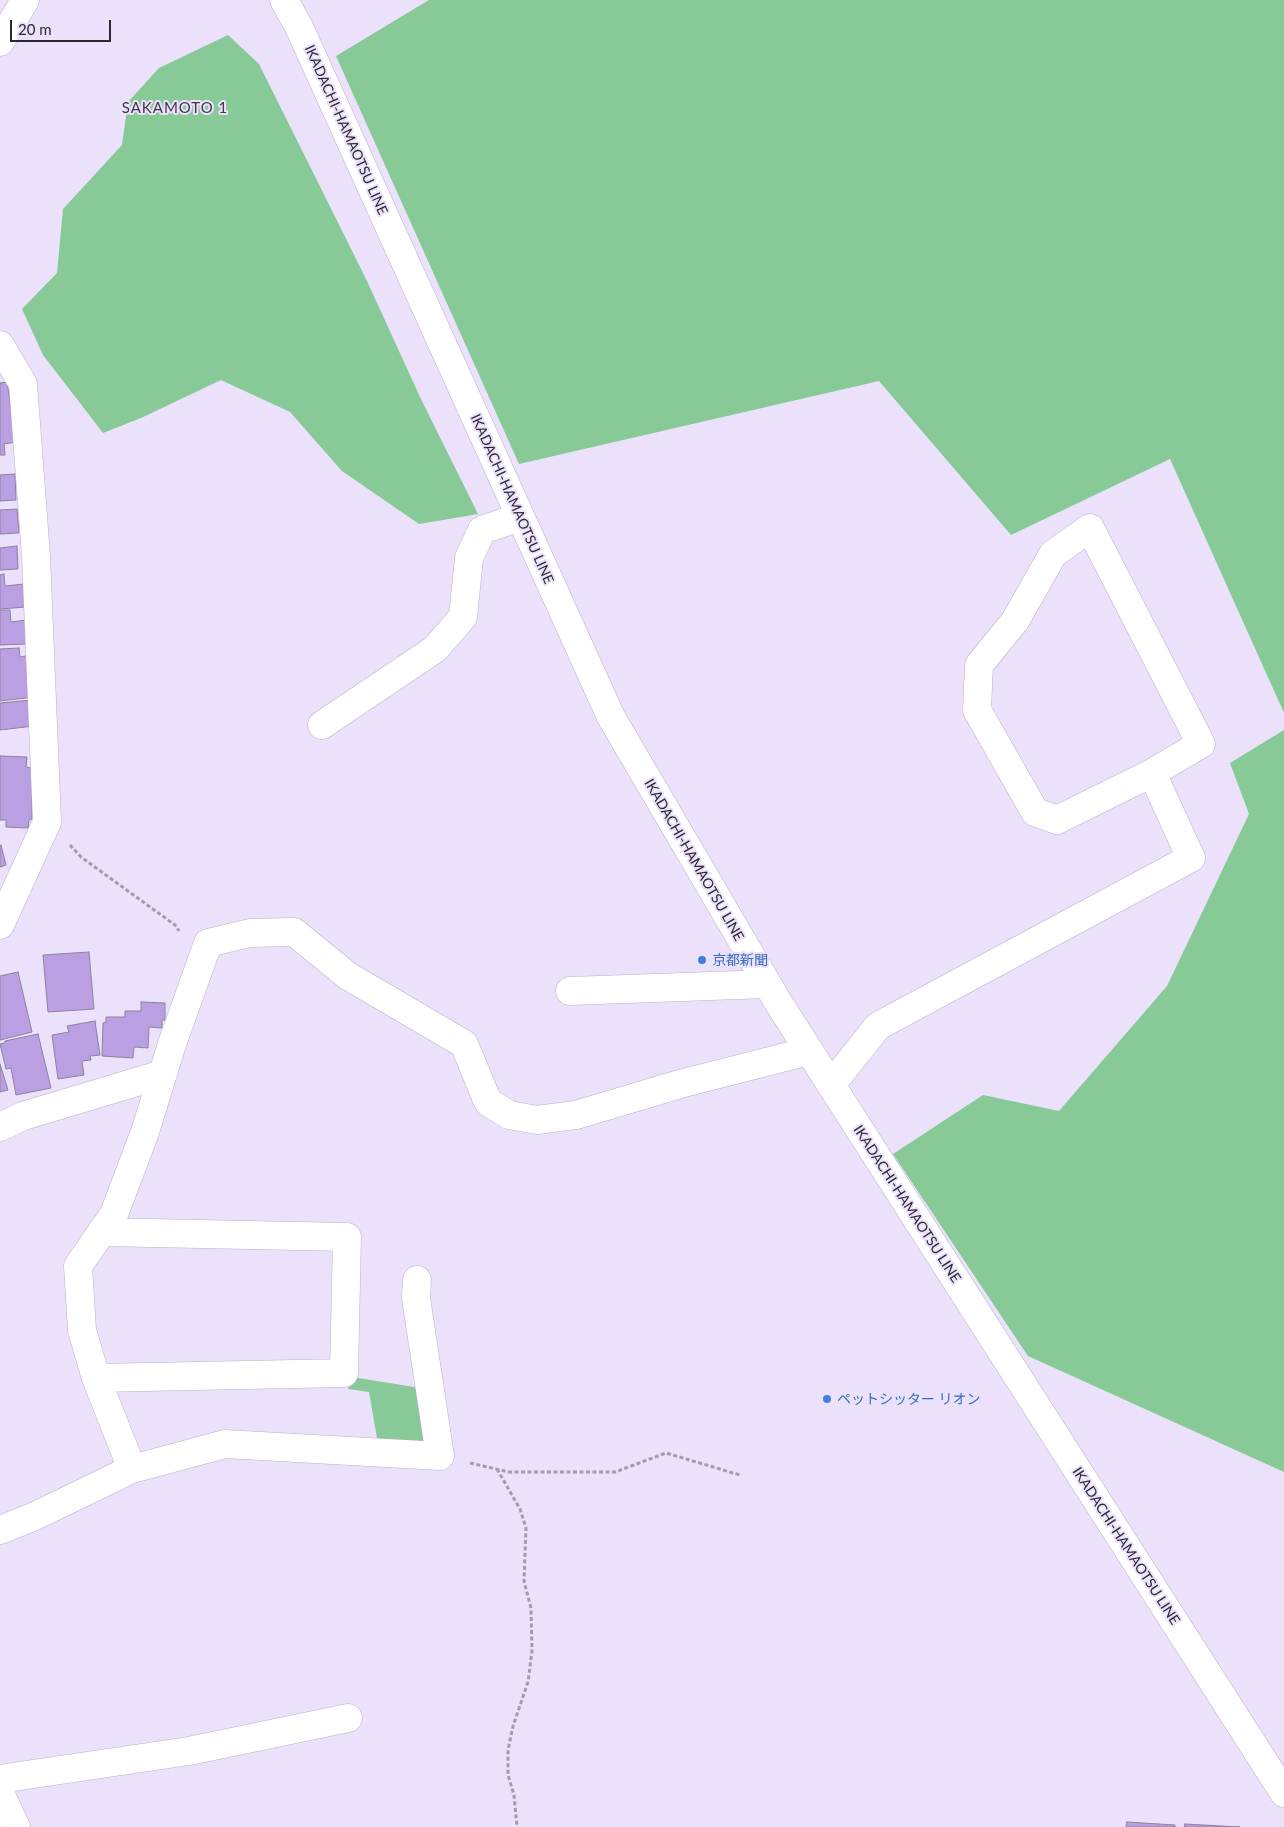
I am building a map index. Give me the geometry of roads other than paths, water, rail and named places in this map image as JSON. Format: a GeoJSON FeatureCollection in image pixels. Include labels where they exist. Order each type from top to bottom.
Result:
{"type":"FeatureCollection","features":[{"type":"Feature","properties":{"kind":"street"},"geometry":{"type":"LineString","coordinates":[[0,42],[26,0]]}},
{"type":"Feature","properties":{"kind":"street","name":"IKADACHI-HAMAOTSU LINE"},"geometry":{"type":"LineString","coordinates":[[284,0],[299,27],[610,717],[809,1051],[1284,1793]]}},
{"type":"Feature","properties":{"kind":"street"},"geometry":{"type":"LineString","coordinates":[[0,925],[47,822],[36,556],[23,384],[2,351]]}},
{"type":"Feature","properties":{"kind":"street"},"geometry":{"type":"LineString","coordinates":[[322,726],[435,649],[463,617],[468,558],[482,530],[520,517]]}},
{"type":"Feature","properties":{"kind":"street"},"geometry":{"type":"LineString","coordinates":[[1090,528],[1201,744],[1152,773],[1057,820],[1035,812],[977,710],[978,665],[1014,621],[1053,554],[1090,528]]}},
{"type":"Feature","properties":{"kind":"street"},"geometry":{"type":"LineString","coordinates":[[831,1085],[878,1026],[1191,858],[1152,773]]}},
{"type":"Feature","properties":{"kind":"street"},"geometry":{"type":"LineString","coordinates":[[132,1469],[96,1378],[82,1330],[78,1266],[114,1214],[145,1132],[162,1074],[208,943],[250,933],[294,932],[348,976],[464,1044],[488,1102],[509,1115],[537,1120],[576,1115],[680,1084],[809,1051]]}},
{"type":"Feature","properties":{"kind":"street"},"geometry":{"type":"LineString","coordinates":[[570,991],[768,984]]}},
{"type":"Feature","properties":{"kind":"street"},"geometry":{"type":"LineString","coordinates":[[0,1127],[24,1116],[162,1074]]}},
{"type":"Feature","properties":{"kind":"street"},"geometry":{"type":"LineString","coordinates":[[96,1378],[344,1373],[347,1236],[102,1232]]}},
{"type":"Feature","properties":{"kind":"street"},"geometry":{"type":"LineString","coordinates":[[0,1530],[35,1516],[132,1469],[225,1444],[440,1456],[416,1298],[417,1280]]}},
{"type":"Feature","properties":{"kind":"street"},"geometry":{"type":"LineString","coordinates":[[0,1779],[189,1751],[348,1718]]}},
{"type":"Feature","properties":{"kind":"street"},"geometry":{"type":"LineString","coordinates":[[0,1793],[16,1827]]}},
{"type":"Feature","properties":{"kind":"place","name":"京都新聞"},"geometry":{"type":"Point","coordinates":[702,960]}},
{"type":"Feature","properties":{"kind":"place","name":"ペットシッター リオン"},"geometry":{"type":"Point","coordinates":[827,1399]}},
{"type":"Feature","properties":{"kind":"district","name":"SAKAMOTO 1"},"geometry":{"type":"Point","coordinates":[175,108]}}]}
